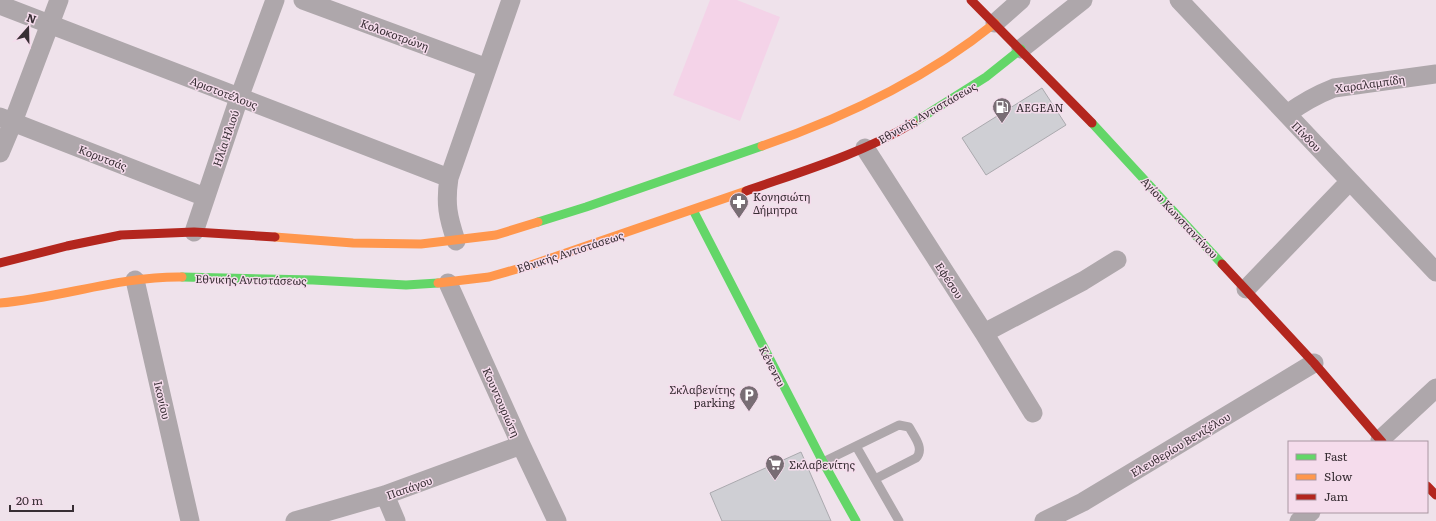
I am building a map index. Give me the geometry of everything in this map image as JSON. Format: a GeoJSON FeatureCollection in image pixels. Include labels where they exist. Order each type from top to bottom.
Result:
{"type":"FeatureCollection","features":[{"type":"Feature","properties":{"kind":"main road","name":"Αγίου Κωνσταντίνου"},"geometry":{"type":"LineString","coordinates":[[971,0],[1077,106],[1314,363],[1381,441]]}},
{"type":"Feature","properties":{"kind":"main road"},"geometry":{"type":"LineString","coordinates":[[0,263],[67,246],[121,235],[194,232],[353,243],[422,244],[496,236],[586,207],[774,142],[853,111],[926,72],[968,45],[995,23]]}},
{"type":"Feature","properties":{"kind":"main road","name":"Εθνικής Αντιστάσεως"},"geometry":{"type":"LineString","coordinates":[[0,303],[26,301],[85,288],[135,280],[177,277],[312,280],[394,285],[448,283],[489,277],[531,265],[693,210],[865,148],[894,134],[939,107],[986,77],[1021,49]]}},
{"type":"Feature","properties":{"kind":"main road","name":"Κένεντυ"},"geometry":{"type":"LineString","coordinates":[[693,210],[823,462],[856,521]]}},
{"type":"Feature","properties":{"kind":"main road"},"geometry":{"type":"LineString","coordinates":[[1428,487],[1436,495]]}},
{"type":"Feature","properties":{"kind":"street"},"geometry":{"type":"LineString","coordinates":[[0,152],[6,119],[50,25],[59,0]]}},
{"type":"Feature","properties":{"kind":"street","name":"Ηλία Ηλιού"},"geometry":{"type":"LineString","coordinates":[[194,232],[239,98],[275,0]]}},
{"type":"Feature","properties":{"kind":"street","name":"Κολοκοτρώνη"},"geometry":{"type":"LineString","coordinates":[[303,0],[487,68]]}},
{"type":"Feature","properties":{"kind":"street"},"geometry":{"type":"LineString","coordinates":[[456,241],[447,208],[449,178],[511,0]]}},
{"type":"Feature","properties":{"kind":"street"},"geometry":{"type":"LineString","coordinates":[[995,23],[1021,0]]}},
{"type":"Feature","properties":{"kind":"street","name":"Εθνικής Αντιστάσεως"},"geometry":{"type":"LineString","coordinates":[[1021,49],[1083,0]]}},
{"type":"Feature","properties":{"kind":"street","name":"Πίνδου"},"geometry":{"type":"LineString","coordinates":[[1179,0],[1436,272]]}},
{"type":"Feature","properties":{"kind":"street","name":"Αριστοτέλους"},"geometry":{"type":"LineString","coordinates":[[0,5],[449,178]]}},
{"type":"Feature","properties":{"kind":"street","name":"Χαραλαμπίδη"},"geometry":{"type":"LineString","coordinates":[[1287,114],[1305,101],[1334,88],[1436,74]]}},
{"type":"Feature","properties":{"kind":"street","name":"Κορυτσάς"},"geometry":{"type":"LineString","coordinates":[[6,119],[205,197]]}},
{"type":"Feature","properties":{"kind":"street","name":"Εφέσου"},"geometry":{"type":"LineString","coordinates":[[865,148],[984,333],[1033,413]]}},
{"type":"Feature","properties":{"kind":"street"},"geometry":{"type":"LineString","coordinates":[[1246,289],[1350,181]]}},
{"type":"Feature","properties":{"kind":"street"},"geometry":{"type":"LineString","coordinates":[[984,333],[1083,281],[1117,260]]}},
{"type":"Feature","properties":{"kind":"street","name":"Ικονίου"},"geometry":{"type":"LineString","coordinates":[[135,280],[190,521]]}},
{"type":"Feature","properties":{"kind":"street","name":"Κουντουριώτη"},"geometry":{"type":"LineString","coordinates":[[448,283],[557,521]]}},
{"type":"Feature","properties":{"kind":"street","name":"Ελευθερίου Βενιζέλου"},"geometry":{"type":"LineString","coordinates":[[1044,521],[1083,502],[1314,363]]}},
{"type":"Feature","properties":{"kind":"street"},"geometry":{"type":"LineString","coordinates":[[1381,441],[1436,388]]}},
{"type":"Feature","properties":{"kind":"street","name":"Παπάγου"},"geometry":{"type":"LineString","coordinates":[[295,521],[385,495],[521,445]]}},
{"type":"Feature","properties":{"kind":"street"},"geometry":{"type":"LineString","coordinates":[[385,495],[396,521]]}},
{"type":"Feature","properties":{"kind":"street"},"geometry":{"type":"LineString","coordinates":[[1299,521],[1310,513]]}},
{"type":"Feature","properties":{"kind":"lane"},"geometry":{"type":"LineString","coordinates":[[823,462],[899,424],[909,427],[920,448],[919,455],[875,479]]}},
{"type":"Feature","properties":{"kind":"lane"},"geometry":{"type":"LineString","coordinates":[[856,446],[899,521]]}},
{"type":"Feature","properties":{"kind":"shaded area"},"geometry":{"type":"Polygon","coordinates":[[[710,0],[737,0],[780,17],[740,121],[673,95],[710,0]]]}},
{"type":"Feature","properties":{"kind":"building"},"geometry":{"type":"Polygon","coordinates":[[[1042,88],[1066,125],[986,175],[962,138],[1042,88]]]}},
{"type":"Feature","properties":{"kind":"building","name":"Σκλαβενίτης"},"geometry":{"type":"Polygon","coordinates":[[[801,452],[831,521],[722,521],[710,493],[801,452]]]}},
{"type":"Feature","properties":{"kind":"traffic: fast"},"geometry":{"type":"LineString","coordinates":[[913,123],[986,77],[1021,49]]}},
{"type":"Feature","properties":{"kind":"traffic: fast"},"geometry":{"type":"LineString","coordinates":[[1092,123],[1222,264]]}},
{"type":"Feature","properties":{"kind":"traffic: fast"},"geometry":{"type":"LineString","coordinates":[[538,222],[586,207],[762,146]]}},
{"type":"Feature","properties":{"kind":"traffic: fast"},"geometry":{"type":"LineString","coordinates":[[693,210],[823,462],[856,521]]}},
{"type":"Feature","properties":{"kind":"traffic: fast"},"geometry":{"type":"LineString","coordinates":[[182,277],[313,280],[406,285],[438,283]]}},
{"type":"Feature","properties":{"kind":"traffic: slow"},"geometry":{"type":"LineString","coordinates":[[762,146],[793,135],[884,95],[941,62],[995,23]]}},
{"type":"Feature","properties":{"kind":"traffic: slow"},"geometry":{"type":"LineString","coordinates":[[438,283],[489,277],[531,265],[746,191]]}},
{"type":"Feature","properties":{"kind":"traffic: slow"},"geometry":{"type":"LineString","coordinates":[[275,237],[353,243],[421,244],[496,235],[538,222]]}},
{"type":"Feature","properties":{"kind":"traffic: slow"},"geometry":{"type":"LineString","coordinates":[[0,303],[45,297],[113,283],[182,277]]}},
{"type":"Feature","properties":{"kind":"traffic: jam"},"geometry":{"type":"LineString","coordinates":[[971,0],[1092,123]]}},
{"type":"Feature","properties":{"kind":"traffic: jam"},"geometry":{"type":"LineString","coordinates":[[746,191],[852,153],[913,123]]}},
{"type":"Feature","properties":{"kind":"traffic: jam"},"geometry":{"type":"LineString","coordinates":[[0,263],[67,246],[121,235],[194,232],[275,237]]}},
{"type":"Feature","properties":{"kind":"traffic: jam"},"geometry":{"type":"LineString","coordinates":[[1222,264],[1314,363],[1381,441]]}},
{"type":"Feature","properties":{"kind":"traffic: jam"},"geometry":{"type":"LineString","coordinates":[[1428,487],[1436,495]]}},
{"type":"Feature","properties":{"kind":"place","name":"AEGEAN"},"geometry":{"type":"Point","coordinates":[1002,124]}},
{"type":"Feature","properties":{"kind":"place","name":"Κονησιώτη Δήμητρα"},"geometry":{"type":"Point","coordinates":[739,219]}},
{"type":"Feature","properties":{"kind":"place","name":"Σκλαβενίτης parking"},"geometry":{"type":"Point","coordinates":[749,412]}},
{"type":"Feature","properties":{"kind":"place","name":"Σκλαβενίτης"},"geometry":{"type":"Point","coordinates":[775,481]}}]}
